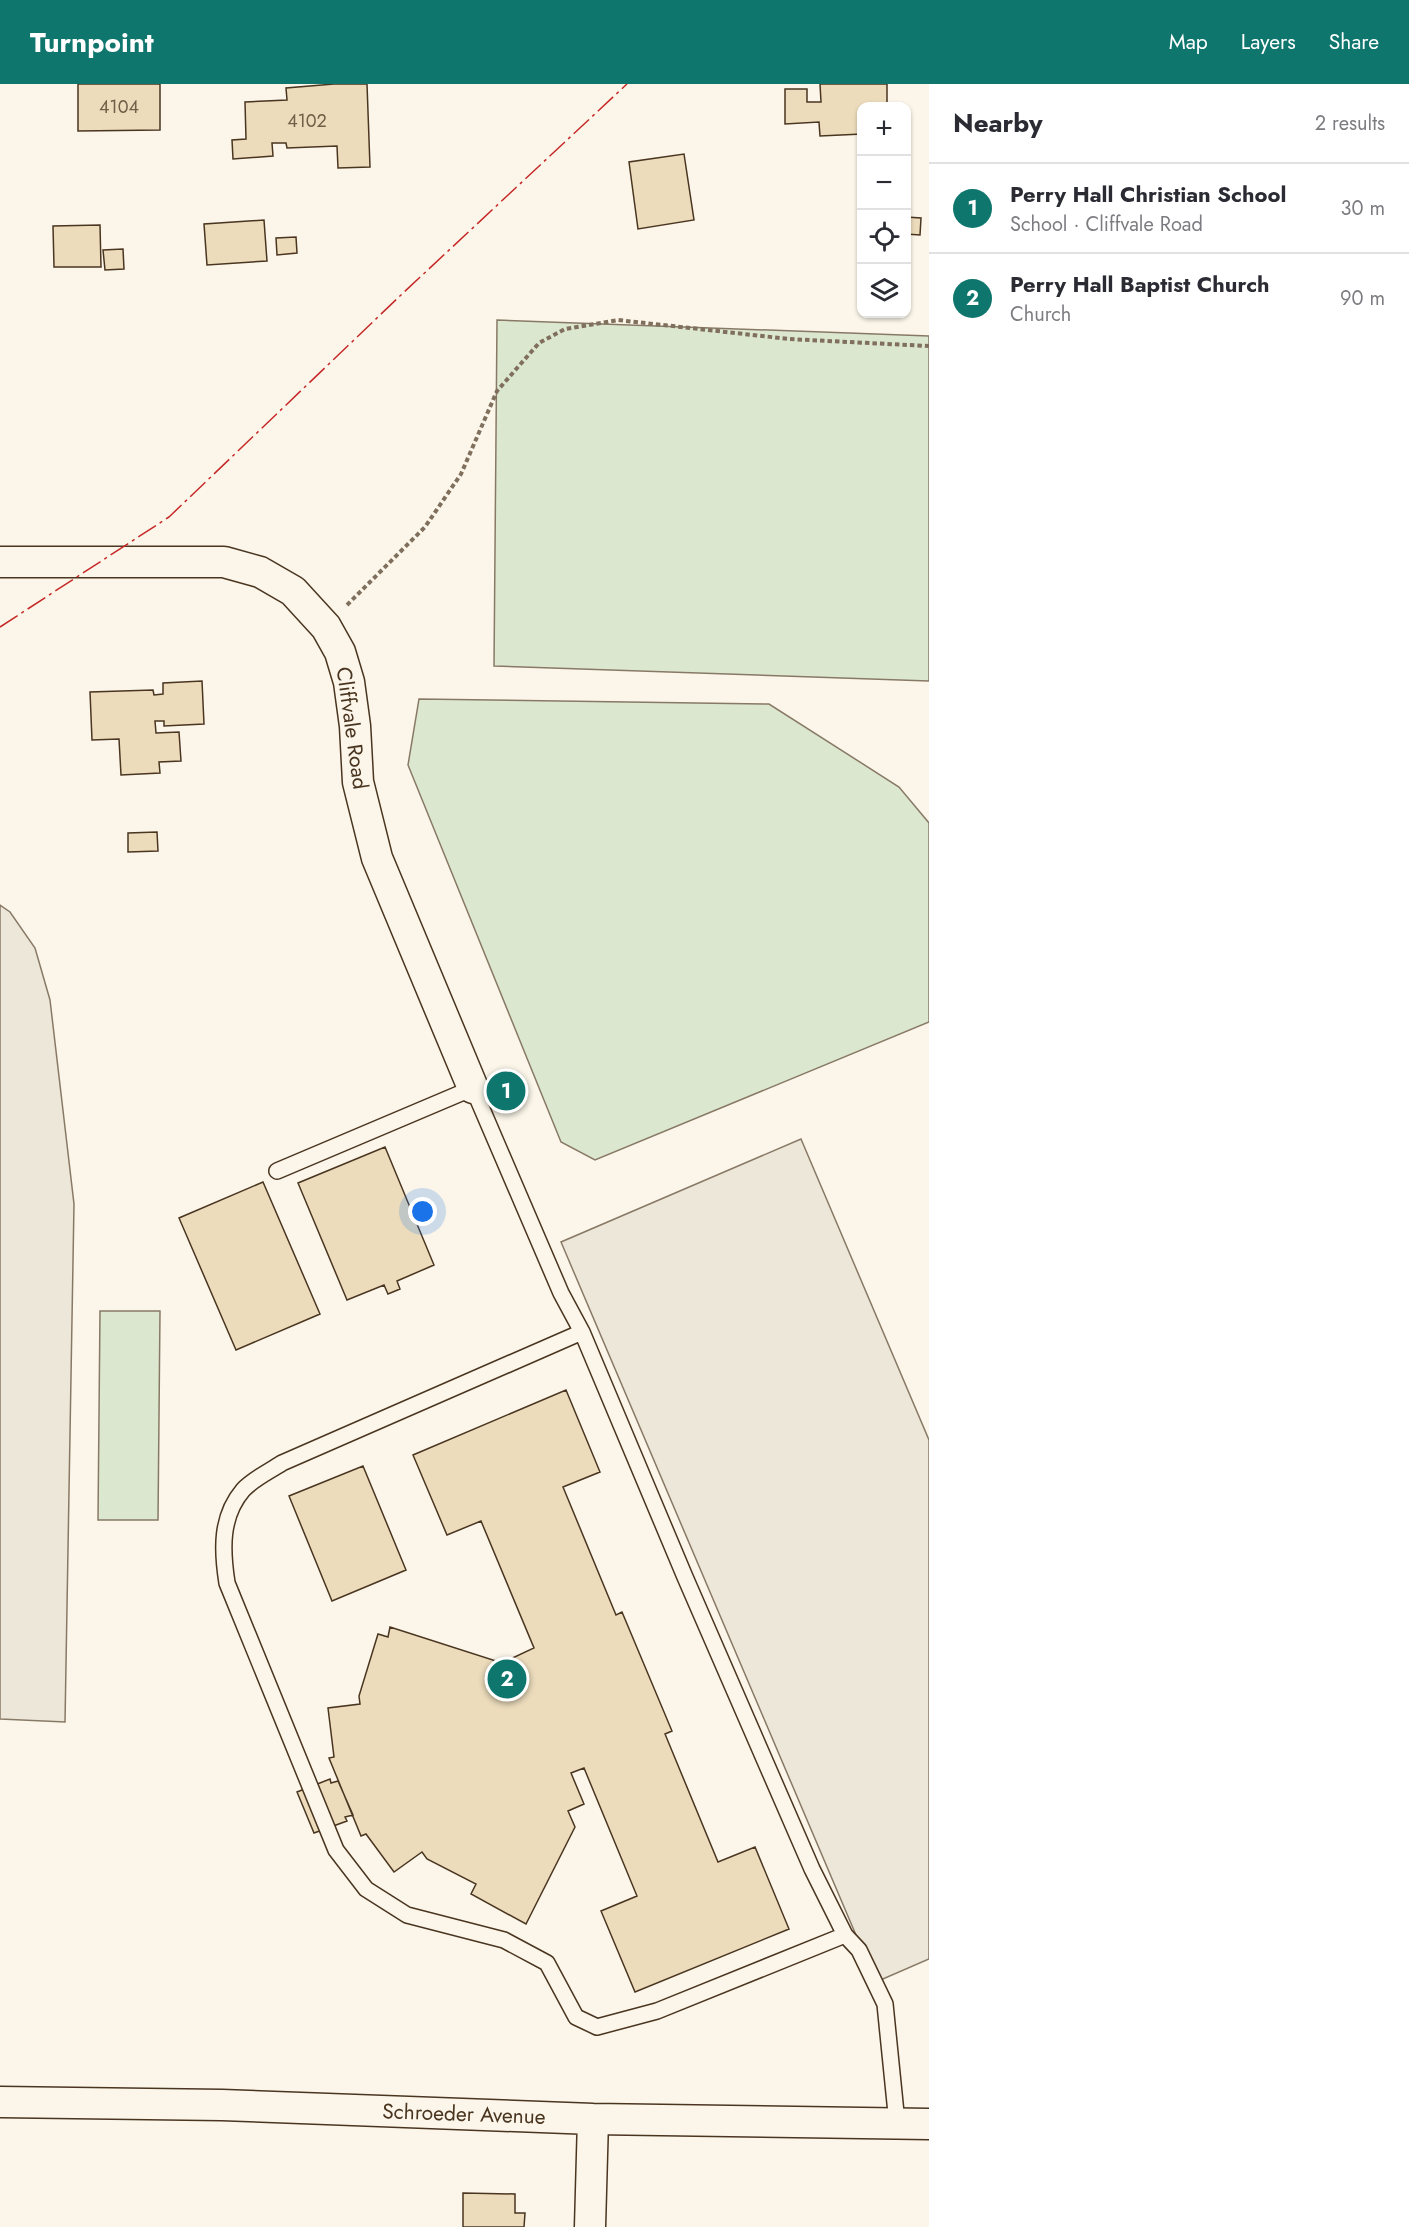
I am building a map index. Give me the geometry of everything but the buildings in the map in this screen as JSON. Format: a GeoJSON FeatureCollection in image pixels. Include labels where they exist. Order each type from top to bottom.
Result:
{"type":"FeatureCollection","features":[{"type":"Feature","properties":{"kind":"street","name":"Cliffvale Road"},"geometry":{"type":"LineString","coordinates":[[0,562],[224,562],[260,572],[293,591],[326,627],[340,652],[349,682],[355,726],[358,782],[377,858],[473,1088]]}},
{"type":"Feature","properties":{"kind":"street","name":"Schroeder Avenue"},"geometry":{"type":"LineString","coordinates":[[0,2102],[222,2105],[593,2119],[929,2124]]}},
{"type":"Feature","properties":{"kind":"street"},"geometry":{"type":"LineString","coordinates":[[590,2227],[593,2119]]}},
{"type":"Feature","properties":{"kind":"lane"},"geometry":{"type":"LineString","coordinates":[[277,1171],[473,1088],[561,1293],[582,1332],[741,1709],[812,1869],[845,1935],[859,1950],[885,2004],[897,2123]]}},
{"type":"Feature","properties":{"kind":"lane"},"geometry":{"type":"LineString","coordinates":[[582,1332],[282,1463],[244,1490],[226,1520],[222,1553],[227,1583],[336,1850],[366,1889],[407,1916],[504,1940],[547,1963],[576,2017],[597,2027],[657,2011],[845,1935]]}},
{"type":"Feature","properties":{"kind":"path"},"geometry":{"type":"LineString","coordinates":[[326,627],[425,527],[461,474],[497,391],[539,342],[565,329],[618,320],[789,339],[929,346]]}},
{"type":"Feature","properties":{"kind":"green space"},"geometry":{"type":"Polygon","coordinates":[[[497,320],[929,336],[929,681],[494,666],[497,320]]]}},
{"type":"Feature","properties":{"kind":"green space"},"geometry":{"type":"Polygon","coordinates":[[[419,699],[769,704],[899,787],[929,823],[929,1022],[595,1160],[561,1142],[408,765],[419,699]]]}},
{"type":"Feature","properties":{"kind":"green space"},"geometry":{"type":"Polygon","coordinates":[[[100,1311],[160,1311],[158,1520],[98,1520],[100,1311]]]}},
{"type":"Feature","properties":{"kind":"shaded area"},"geometry":{"type":"Polygon","coordinates":[[[0,905],[10,912],[35,948],[50,1000],[74,1204],[65,1722],[0,1719],[0,905]]]}},
{"type":"Feature","properties":{"kind":"shaded area"},"geometry":{"type":"Polygon","coordinates":[[[801,1139],[929,1440],[929,1959],[876,1982],[561,1242],[801,1139]]]}},
{"type":"Feature","properties":{"kind":"power"},"geometry":{"type":"LineString","coordinates":[[0,627],[169,517],[402,294],[627,84]]}},
{"type":"Feature","properties":{"kind":"place","name":"Perry Hall Christian School"},"geometry":{"type":"Point","coordinates":[506,1091]}},
{"type":"Feature","properties":{"kind":"place","name":"Perry Hall Baptist Church"},"geometry":{"type":"Point","coordinates":[507,1679]}}]}
